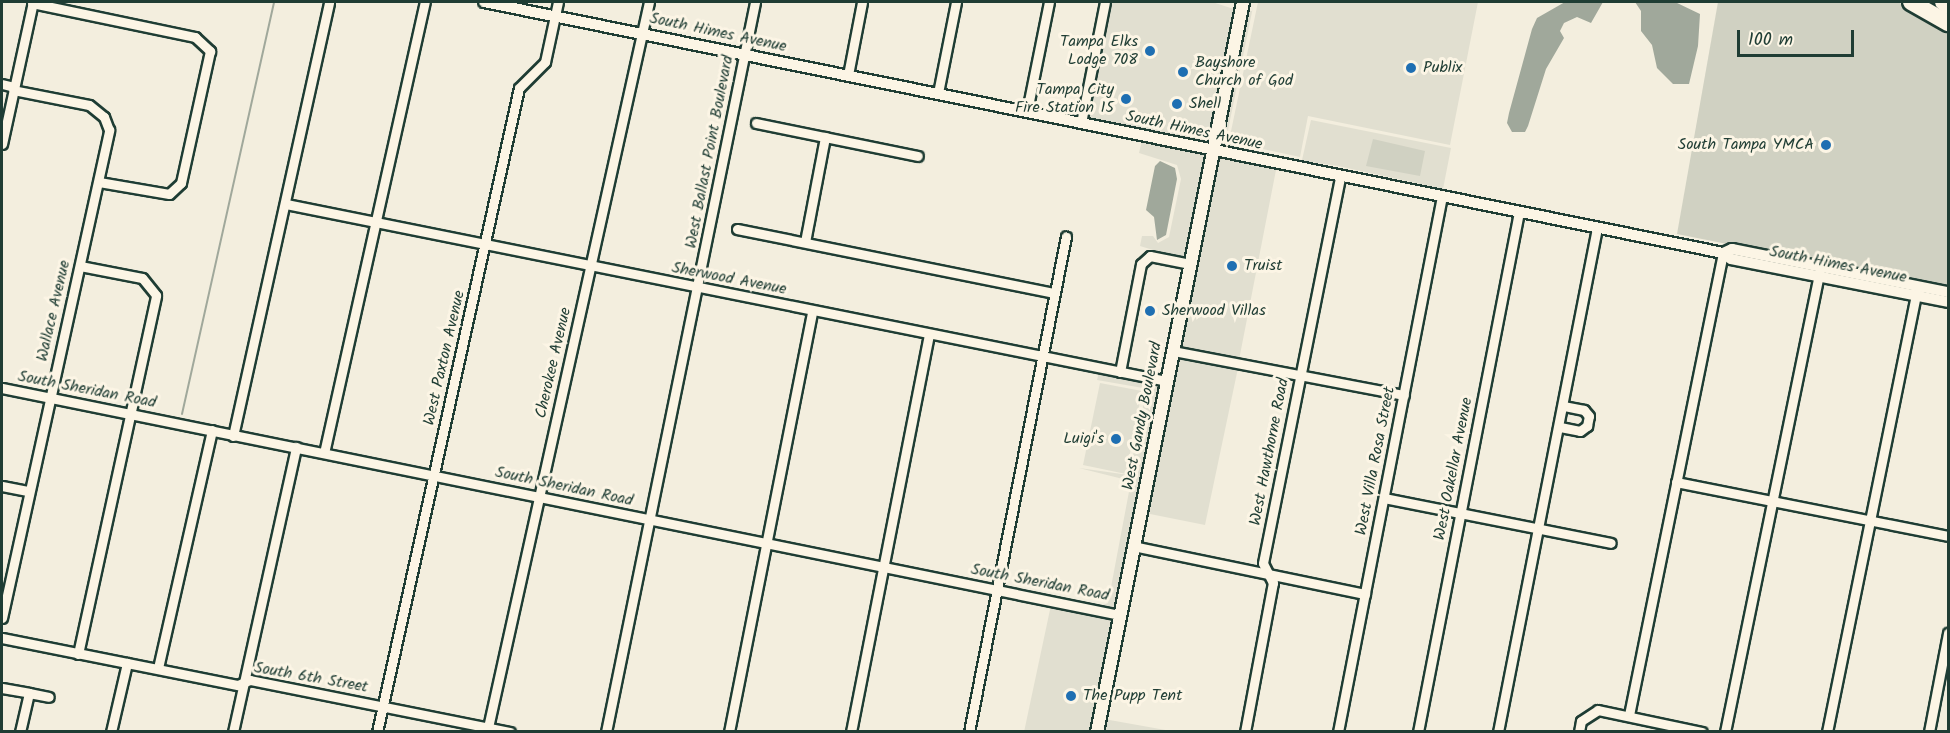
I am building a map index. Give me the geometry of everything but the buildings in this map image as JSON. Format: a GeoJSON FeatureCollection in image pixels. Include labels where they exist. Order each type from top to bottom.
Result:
{"type":"FeatureCollection","features":[{"type":"Feature","properties":{"kind":"highway"},"geometry":{"type":"LineString","coordinates":[[1911,2],[1948,23]]}},
{"type":"Feature","properties":{"kind":"highway"},"geometry":{"type":"LineString","coordinates":[[1933,2],[1948,12]]}},
{"type":"Feature","properties":{"kind":"highway"},"geometry":{"type":"LineString","coordinates":[[1943,2],[1948,6]]}},
{"type":"Feature","properties":{"kind":"main road","name":"West Gandy Boulevard"},"geometry":{"type":"LineString","coordinates":[[1097,732],[1243,2]]}},
{"type":"Feature","properties":{"kind":"street"},"geometry":{"type":"LineString","coordinates":[[2,144],[32,2],[195,37],[210,51],[181,183],[169,194],[99,182]]}},
{"type":"Feature","properties":{"kind":"street"},"geometry":{"type":"LineString","coordinates":[[233,436],[329,2]]}},
{"type":"Feature","properties":{"kind":"street"},"geometry":{"type":"LineString","coordinates":[[324,453],[425,2]]}},
{"type":"Feature","properties":{"kind":"street","name":"South Himes Avenue"},"geometry":{"type":"LineString","coordinates":[[484,2],[1027,111],[1213,152],[1723,253],[1732,249],[1820,272],[1917,291],[1948,302]]}},
{"type":"Feature","properties":{"kind":"street","name":"West Paxton Avenue"},"geometry":{"type":"LineString","coordinates":[[377,732],[519,88],[545,62],[558,2]]}},
{"type":"Feature","properties":{"kind":"street","name":"Cherokee Avenue"},"geometry":{"type":"LineString","coordinates":[[487,729],[649,2]]}},
{"type":"Feature","properties":{"kind":"street","name":"West Ballast Point Boulevard"},"geometry":{"type":"LineString","coordinates":[[606,732],[755,2]]}},
{"type":"Feature","properties":{"kind":"street"},"geometry":{"type":"LineString","coordinates":[[848,75],[862,2]]}},
{"type":"Feature","properties":{"kind":"street"},"geometry":{"type":"LineString","coordinates":[[938,93],[956,2]]}},
{"type":"Feature","properties":{"kind":"street"},"geometry":{"type":"LineString","coordinates":[[1027,111],[1049,2]]}},
{"type":"Feature","properties":{"kind":"street"},"geometry":{"type":"LineString","coordinates":[[1081,123],[1105,2]]}},
{"type":"Feature","properties":{"kind":"street"},"geometry":{"type":"LineString","coordinates":[[2,84],[13,90]]}},
{"type":"Feature","properties":{"kind":"street"},"geometry":{"type":"LineString","coordinates":[[2,93],[13,90]]}},
{"type":"Feature","properties":{"kind":"street","name":"Wallace Avenue"},"geometry":{"type":"LineString","coordinates":[[2,618],[109,130],[104,117],[89,105],[13,90]]}},
{"type":"Feature","properties":{"kind":"street"},"geometry":{"type":"LineString","coordinates":[[756,123],[918,156]]}},
{"type":"Feature","properties":{"kind":"street"},"geometry":{"type":"LineString","coordinates":[[805,242],[825,137]]}},
{"type":"Feature","properties":{"kind":"street","name":"West Hawthorne Road"},"geometry":{"type":"LineString","coordinates":[[1245,732],[1273,583],[1263,563],[1340,176]]}},
{"type":"Feature","properties":{"kind":"street","name":"West Villa Rosa Street"},"geometry":{"type":"LineString","coordinates":[[1338,732],[1442,196]]}},
{"type":"Feature","properties":{"kind":"street","name":"Sherwood Avenue"},"geometry":{"type":"LineString","coordinates":[[286,204],[1042,358],[1167,381]]}},
{"type":"Feature","properties":{"kind":"street","name":"West Oakellar Avenue"},"geometry":{"type":"LineString","coordinates":[[1418,732],[1519,212]]}},
{"type":"Feature","properties":{"kind":"street"},"geometry":{"type":"LineString","coordinates":[[1498,732],[1560,427],[1597,228]]}},
{"type":"Feature","properties":{"kind":"street"},"geometry":{"type":"LineString","coordinates":[[737,229],[1055,293]]}},
{"type":"Feature","properties":{"kind":"street"},"geometry":{"type":"LineString","coordinates":[[969,732],[1066,236]]}},
{"type":"Feature","properties":{"kind":"street"},"geometry":{"type":"LineString","coordinates":[[1629,715],[1723,253]]}},
{"type":"Feature","properties":{"kind":"street"},"geometry":{"type":"LineString","coordinates":[[1120,372],[1142,264],[1150,256],[1190,264]]}},
{"type":"Feature","properties":{"kind":"street"},"geometry":{"type":"LineString","coordinates":[[78,654],[156,295],[142,278],[80,266]]}},
{"type":"Feature","properties":{"kind":"street"},"geometry":{"type":"LineString","coordinates":[[1725,732],[1820,272]]}},
{"type":"Feature","properties":{"kind":"street"},"geometry":{"type":"LineString","coordinates":[[1827,732],[1917,291]]}},
{"type":"Feature","properties":{"kind":"street","name":"South Himes Avenue"},"geometry":{"type":"LineString","coordinates":[[1917,291],[1948,292]]}},
{"type":"Feature","properties":{"kind":"street"},"geometry":{"type":"LineString","coordinates":[[729,732],[812,311]]}},
{"type":"Feature","properties":{"kind":"street"},"geometry":{"type":"LineString","coordinates":[[851,732],[929,335]]}},
{"type":"Feature","properties":{"kind":"street"},"geometry":{"type":"LineString","coordinates":[[1173,351],[1404,395]]}},
{"type":"Feature","properties":{"kind":"street","name":"South Sheridan Road"},"geometry":{"type":"LineString","coordinates":[[2,388],[1120,615]]}},
{"type":"Feature","properties":{"kind":"street"},"geometry":{"type":"LineString","coordinates":[[1560,427],[1580,431],[1587,426],[1589,416],[1584,410],[1564,406]]}},
{"type":"Feature","properties":{"kind":"street"},"geometry":{"type":"LineString","coordinates":[[158,668],[212,430]]}},
{"type":"Feature","properties":{"kind":"street"},"geometry":{"type":"LineString","coordinates":[[233,732],[296,447]]}},
{"type":"Feature","properties":{"kind":"street"},"geometry":{"type":"LineString","coordinates":[[1676,482],[1948,536]]}},
{"type":"Feature","properties":{"kind":"street"},"geometry":{"type":"LineString","coordinates":[[2,486],[28,492]]}},
{"type":"Feature","properties":{"kind":"street"},"geometry":{"type":"LineString","coordinates":[[1384,498],[1611,543]]}},
{"type":"Feature","properties":{"kind":"street"},"geometry":{"type":"LineString","coordinates":[[1133,546],[1365,594]]}},
{"type":"Feature","properties":{"kind":"street"},"geometry":{"type":"LineString","coordinates":[[1929,732],[1948,633]]}},
{"type":"Feature","properties":{"kind":"street","name":"South 6th Street"},"geometry":{"type":"LineString","coordinates":[[2,638],[238,685],[244,682],[382,706],[510,732]]}},
{"type":"Feature","properties":{"kind":"street"},"geometry":{"type":"LineString","coordinates":[[111,732],[126,663]]}},
{"type":"Feature","properties":{"kind":"street"},"geometry":{"type":"LineString","coordinates":[[2,688],[49,697]]}},
{"type":"Feature","properties":{"kind":"street"},"geometry":{"type":"LineString","coordinates":[[20,732],[29,693]]}},
{"type":"Feature","properties":{"kind":"street"},"geometry":{"type":"LineString","coordinates":[[1579,732],[1581,721],[1598,710],[1699,731]]}},
{"type":"Feature","properties":{"kind":"shaded area"},"geometry":{"type":"Polygon","coordinates":[[[1109,2],[1212,2],[1237,10],[1209,147],[1086,120],[1109,2]]]}},
{"type":"Feature","properties":{"kind":"shaded area"},"geometry":{"type":"Polygon","coordinates":[[[1254,2],[1227,135],[1234,146],[1302,160],[1311,120],[1451,148],[1443,189],[1338,166],[1218,149],[1246,11],[1252,11],[1254,2]]]}},
{"type":"Feature","properties":{"kind":"shaded area"},"geometry":{"type":"Polygon","coordinates":[[[1258,2],[1478,2],[1450,145],[1308,116],[1300,157],[1236,143],[1230,136],[1258,2]]]}},
{"type":"Feature","properties":{"kind":"shaded area"},"geometry":{"type":"Polygon","coordinates":[[[1565,2],[1603,2],[1591,23],[1577,17],[1564,23],[1560,31],[1564,38],[1546,69],[1528,126],[1525,132],[1512,132],[1507,123],[1532,29],[1537,18],[1565,2]]]}},
{"type":"Feature","properties":{"kind":"shaded area"},"geometry":{"type":"Polygon","coordinates":[[[1635,2],[1675,2],[1700,14],[1698,46],[1689,84],[1673,84],[1657,68],[1652,45],[1641,31],[1641,11],[1635,2]]]}},
{"type":"Feature","properties":{"kind":"shaded area","name":"South Tampa YMCA"},"geometry":{"type":"Polygon","coordinates":[[[1718,2],[1898,2],[1948,31],[1948,288],[1677,234],[1718,2]]]}},
{"type":"Feature","properties":{"kind":"shaded area"},"geometry":{"type":"Polygon","coordinates":[[[1373,139],[1425,151],[1420,176],[1366,166],[1373,139]]]}},
{"type":"Feature","properties":{"kind":"shaded area"},"geometry":{"type":"Polygon","coordinates":[[[1142,140],[1208,155],[1186,260],[1140,246],[1142,236],[1153,236],[1158,243],[1169,237],[1181,179],[1177,165],[1139,153],[1142,140]]]}},
{"type":"Feature","properties":{"kind":"shaded area"},"geometry":{"type":"Polygon","coordinates":[[[1217,156],[1318,179],[1276,170],[1239,360],[1178,348],[1217,156]]]}},
{"type":"Feature","properties":{"kind":"shaded area"},"geometry":{"type":"Polygon","coordinates":[[[1160,161],[1175,168],[1177,179],[1166,235],[1157,240],[1154,217],[1146,210],[1155,166],[1160,161]]]}},
{"type":"Feature","properties":{"kind":"shaded area"},"geometry":{"type":"Polygon","coordinates":[[[1176,356],[1238,368],[1205,525],[1145,513],[1176,356]]]}},
{"type":"Feature","properties":{"kind":"shaded area"},"geometry":{"type":"Polygon","coordinates":[[[1099,372],[1161,384],[1116,610],[1052,597],[1103,605],[1108,603],[1131,481],[1079,468],[1129,475],[1146,392],[1143,388],[1097,380],[1099,372]]]}},
{"type":"Feature","properties":{"kind":"shaded area"},"geometry":{"type":"Polygon","coordinates":[[[1100,383],[1142,391],[1126,474],[1083,465],[1100,383]]]}},
{"type":"Feature","properties":{"kind":"shaded area"},"geometry":{"type":"Polygon","coordinates":[[[1051,605],[1115,618],[1092,731],[1024,732],[1051,605]]]}},
{"type":"Feature","properties":{"kind":"shaded area"},"geometry":{"type":"Polygon","coordinates":[[[1104,719],[1171,731],[1102,732],[1104,719]]]}},
{"type":"Feature","properties":{"kind":"waterway"},"geometry":{"type":"LineString","coordinates":[[182,414],[274,2]]}},
{"type":"Feature","properties":{"kind":"place","name":"Tampa Elks Lodge 708"},"geometry":{"type":"Point","coordinates":[1150,51]}},
{"type":"Feature","properties":{"kind":"place","name":"Publix"},"geometry":{"type":"Point","coordinates":[1411,68]}},
{"type":"Feature","properties":{"kind":"place","name":"Bayshore Church of God"},"geometry":{"type":"Point","coordinates":[1183,72]}},
{"type":"Feature","properties":{"kind":"place","name":"Tampa City Fire Station 15"},"geometry":{"type":"Point","coordinates":[1126,99]}},
{"type":"Feature","properties":{"kind":"place","name":"Shell"},"geometry":{"type":"Point","coordinates":[1177,104]}},
{"type":"Feature","properties":{"kind":"place","name":"South Tampa YMCA"},"geometry":{"type":"Point","coordinates":[1826,145]}},
{"type":"Feature","properties":{"kind":"place","name":"Truist"},"geometry":{"type":"Point","coordinates":[1232,266]}},
{"type":"Feature","properties":{"kind":"place","name":"Sherwood Villas"},"geometry":{"type":"Point","coordinates":[1150,311]}},
{"type":"Feature","properties":{"kind":"place","name":"Luigi's"},"geometry":{"type":"Point","coordinates":[1116,439]}},
{"type":"Feature","properties":{"kind":"place","name":"The Pupp Tent"},"geometry":{"type":"Point","coordinates":[1071,696]}}]}
